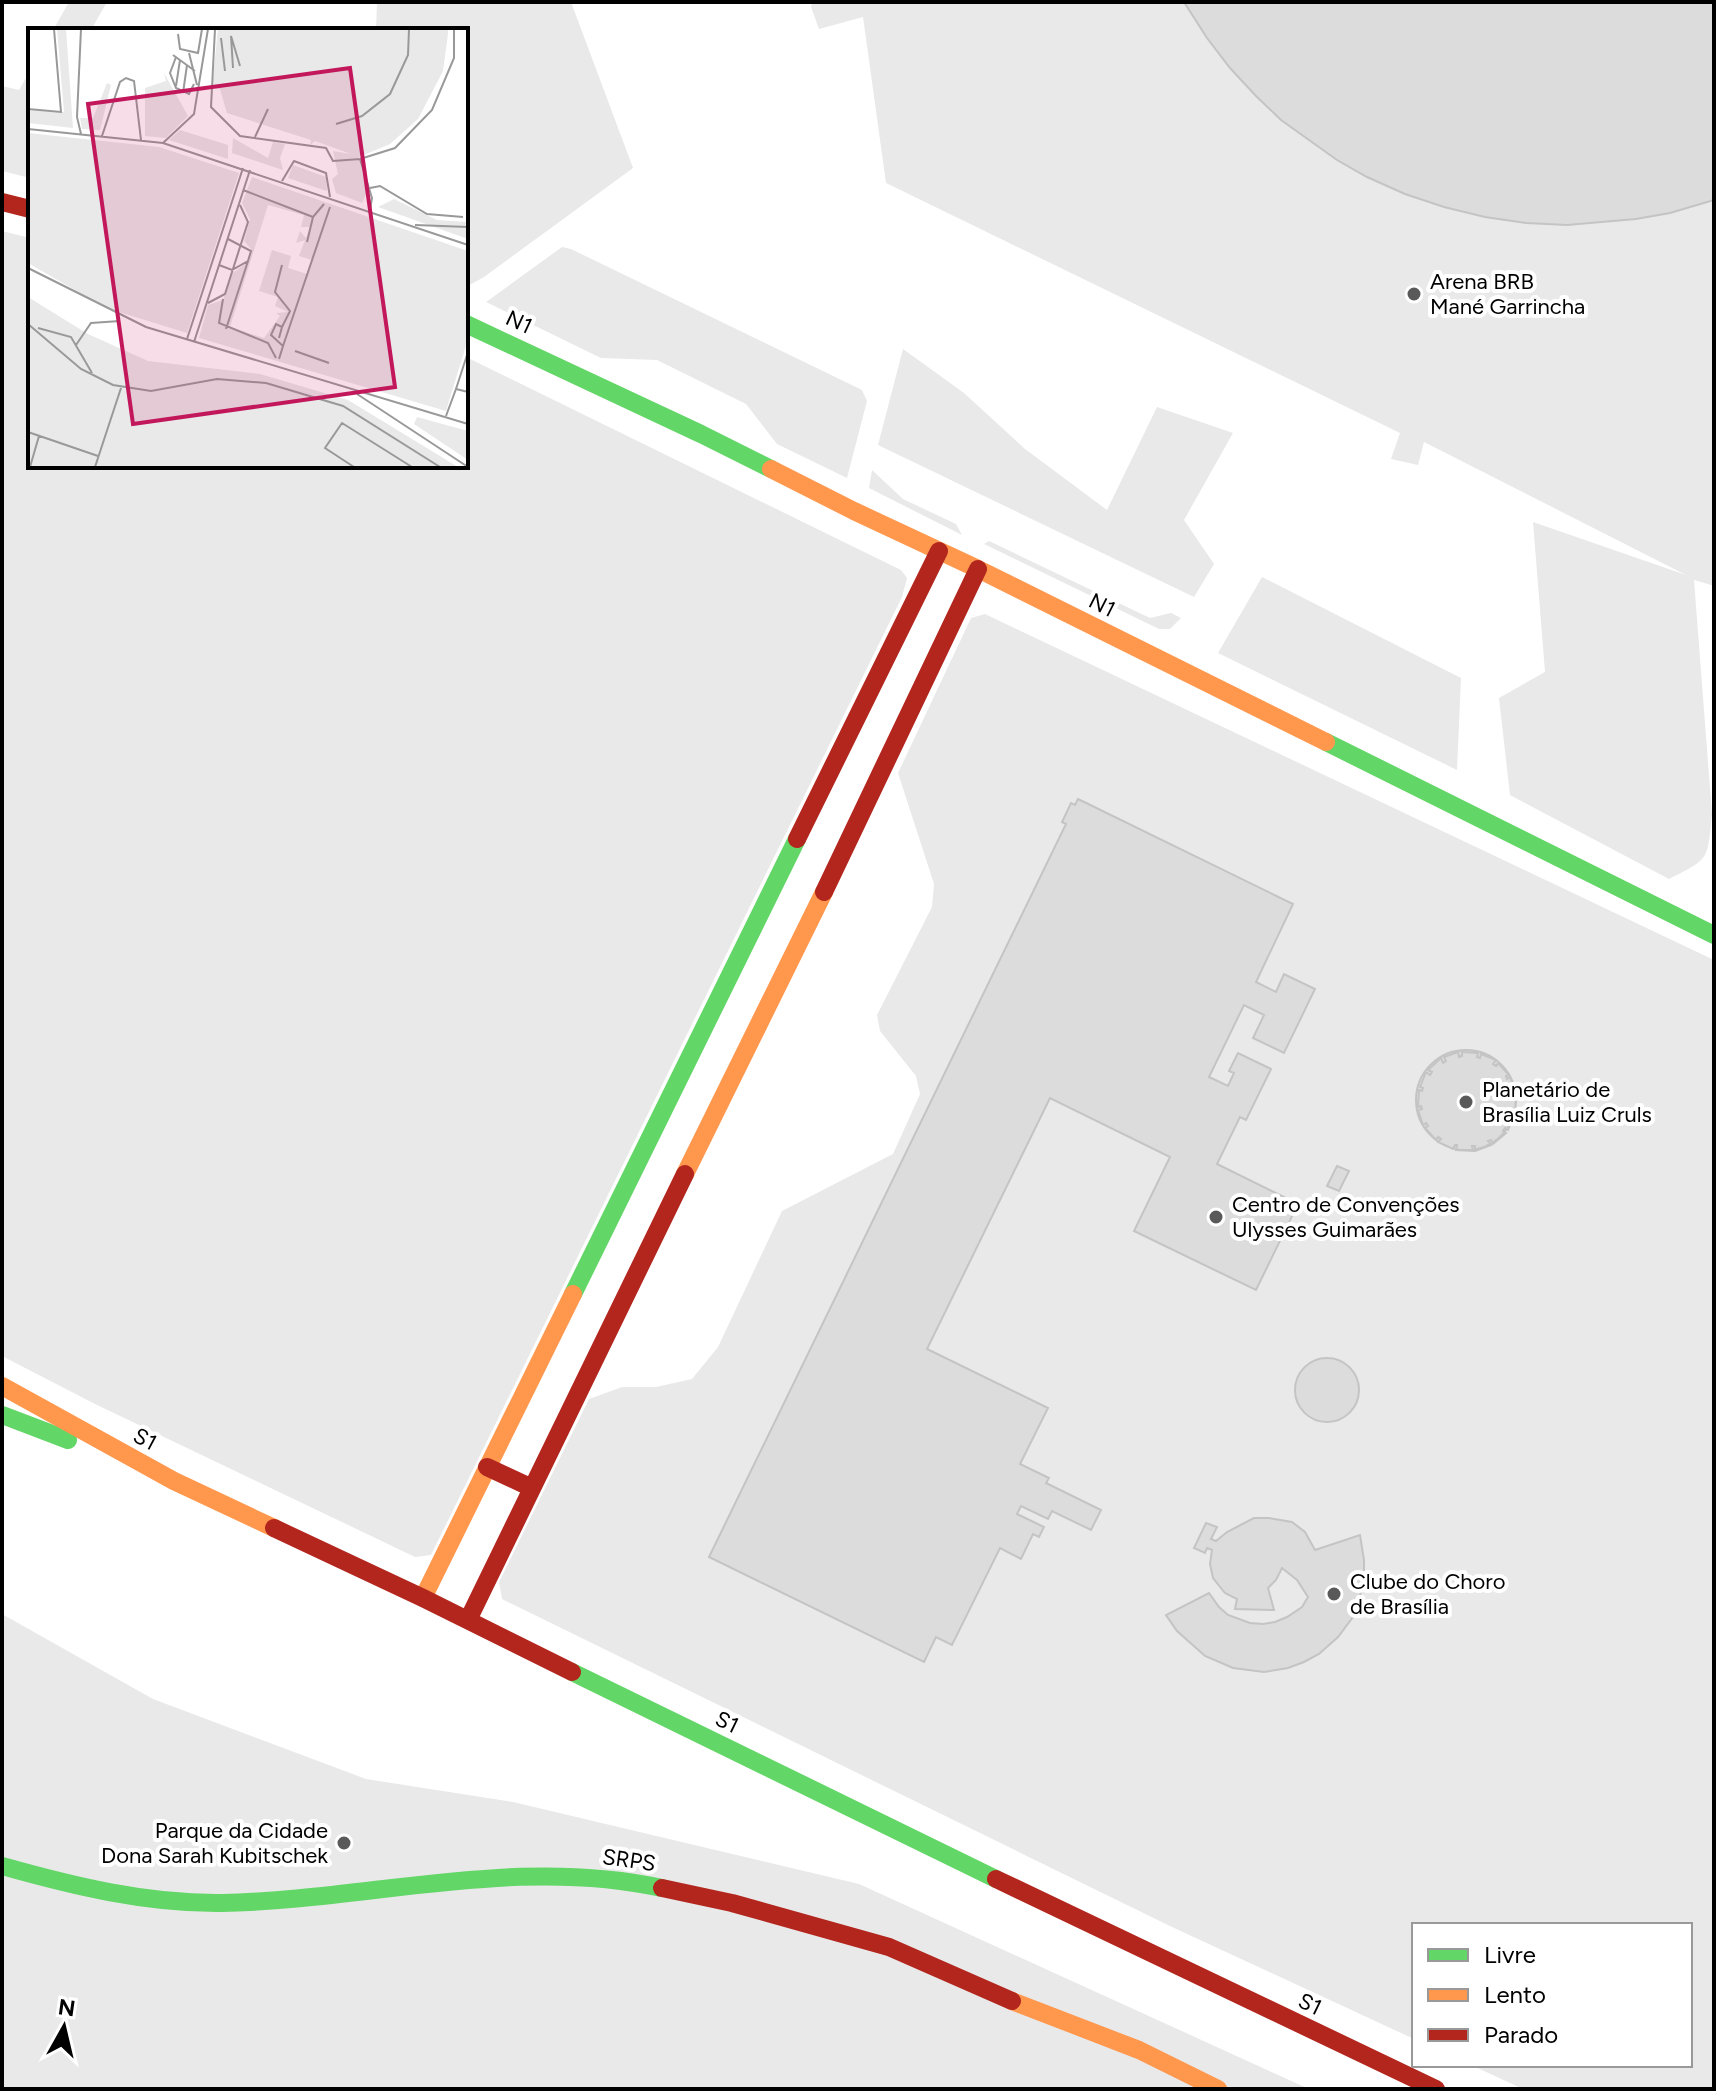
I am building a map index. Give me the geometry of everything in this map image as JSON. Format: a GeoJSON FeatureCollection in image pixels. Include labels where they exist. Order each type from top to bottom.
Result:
{"type":"FeatureCollection","features":[{"type":"Feature","properties":{"kind":"main road"},"geometry":{"type":"LineString","coordinates":[[2,202],[28,208]]}},
{"type":"Feature","properties":{"kind":"main road","name":"N1"},"geometry":{"type":"LineString","coordinates":[[468,325],[978,569],[1714,935]]}},
{"type":"Feature","properties":{"kind":"main road"},"geometry":{"type":"LineString","coordinates":[[423,1598],[939,551]]}},
{"type":"Feature","properties":{"kind":"main road"},"geometry":{"type":"LineString","coordinates":[[468,1620],[776,991],[978,569]]}},
{"type":"Feature","properties":{"kind":"main road"},"geometry":{"type":"LineString","coordinates":[[879,672],[919,692]]}},
{"type":"Feature","properties":{"kind":"main road","name":"S1"},"geometry":{"type":"LineString","coordinates":[[2,1386],[174,1481],[423,1598],[858,1813],[1436,2089]]}},
{"type":"Feature","properties":{"kind":"main road"},"geometry":{"type":"LineString","coordinates":[[2,1415],[174,1481]]}},
{"type":"Feature","properties":{"kind":"main road"},"geometry":{"type":"LineString","coordinates":[[487,1467],[532,1488]]}},
{"type":"Feature","properties":{"kind":"main road","name":"SRPS"},"geometry":{"type":"LineString","coordinates":[[2,1866],[70,1885],[146,1898],[220,1903],[506,1877],[581,1877],[649,1885],[732,1903],[889,1947],[988,1991],[1139,2050],[1218,2089]]}},
{"type":"Feature","properties":{"kind":"shaded area"},"geometry":{"type":"Polygon","coordinates":[[[69,2],[107,2],[92,28],[54,28],[69,2]]]}},
{"type":"Feature","properties":{"kind":"shaded area"},"geometry":{"type":"Polygon","coordinates":[[[377,2],[571,2],[633,168],[468,286],[468,28],[376,28],[377,2]]]}},
{"type":"Feature","properties":{"kind":"shaded area","name":"Arena BRB Mané Garrincha"},"geometry":{"type":"Polygon","coordinates":[[[812,2],[1714,2],[1714,585],[1694,580],[1712,814],[1707,849],[1700,861],[1669,879],[1510,795],[1499,698],[1545,672],[1533,522],[1686,575],[1424,442],[1418,465],[1391,459],[1400,433],[886,183],[863,17],[819,29],[812,2]]]}},
{"type":"Feature","properties":{"kind":"shaded area"},"geometry":{"type":"Polygon","coordinates":[[[28,74],[28,178],[2,171],[2,86],[19,90],[28,74]]]}},
{"type":"Feature","properties":{"kind":"shaded area"},"geometry":{"type":"Polygon","coordinates":[[[2,231],[28,238],[28,468],[468,468],[468,358],[901,570],[907,578],[902,597],[431,1555],[415,1557],[95,1404],[2,1356],[2,231]]]}},
{"type":"Feature","properties":{"kind":"shaded area"},"geometry":{"type":"Polygon","coordinates":[[[562,247],[862,390],[867,401],[847,478],[777,444],[746,404],[657,360],[601,358],[486,302],[562,247]]]}},
{"type":"Feature","properties":{"kind":"shaded area"},"geometry":{"type":"Polygon","coordinates":[[[903,349],[964,393],[1025,449],[1107,510],[1157,407],[1233,433],[1184,520],[1214,564],[1194,597],[878,445],[903,349]]]}},
{"type":"Feature","properties":{"kind":"shaded area"},"geometry":{"type":"Polygon","coordinates":[[[872,470],[903,499],[956,524],[962,535],[869,488],[872,470]]]}},
{"type":"Feature","properties":{"kind":"shaded area"},"geometry":{"type":"Polygon","coordinates":[[[989,541],[1150,618],[1171,613],[1181,618],[1170,629],[1159,629],[984,544],[989,541]]]}},
{"type":"Feature","properties":{"kind":"shaded area"},"geometry":{"type":"Polygon","coordinates":[[[1262,577],[1461,678],[1457,770],[1218,653],[1262,577]]]}},
{"type":"Feature","properties":{"kind":"shaded area"},"geometry":{"type":"Polygon","coordinates":[[[985,614],[1714,960],[1714,2089],[1523,2089],[1475,2067],[1692,2067],[1692,1923],[1412,1923],[1412,2038],[1172,1927],[502,1599],[499,1582],[589,1399],[622,1387],[656,1387],[692,1379],[718,1347],[782,1211],[893,1154],[920,1094],[916,1076],[880,1031],[877,1015],[932,907],[934,884],[898,773],[971,618],[985,614]],[[1079,799],[1075,805],[1070,803],[1062,822],[1066,824],[709,1557],[923,1662],[936,1637],[953,1645],[1000,1548],[1021,1558],[1033,1534],[1039,1537],[1044,1527],[1017,1514],[1021,1506],[1048,1519],[1052,1511],[1091,1530],[1101,1510],[1046,1483],[1020,1464],[1047,1409],[927,1349],[1050,1098],[1170,1157],[1134,1231],[1256,1290],[1298,1204],[1217,1164],[1240,1117],[1270,1069],[1238,1053],[1229,1071],[1234,1073],[1228,1086],[1209,1077],[1244,1005],[1264,1015],[1253,1038],[1285,1053],[1315,990],[1284,974],[1276,992],[1256,982],[1293,904],[1079,799]]]}},
{"type":"Feature","properties":{"kind":"shaded area","name":"Parque da Cidade Dona Sarah Kubitschek"},"geometry":{"type":"Polygon","coordinates":[[[2,1614],[153,1699],[366,1779],[513,1802],[859,1884],[1309,2089],[2,2089],[2,1614]]]}},
{"type":"Feature","properties":{"kind":"building"},"geometry":{"type":"Polygon","coordinates":[[[1184,2],[1714,2],[1714,200],[1636,219],[1567,225],[1485,217],[1405,194],[1337,160],[1281,120],[1230,68],[1184,2]]]}},
{"type":"Feature","properties":{"kind":"building","name":"Centro de Convenções Ulysses Guimarães"},"geometry":{"type":"Polygon","coordinates":[[[1078,799],[1293,904],[1256,982],[1276,992],[1284,974],[1315,989],[1284,1053],[1253,1038],[1264,1015],[1244,1005],[1209,1077],[1228,1086],[1234,1073],[1229,1071],[1238,1053],[1271,1069],[1246,1120],[1240,1117],[1217,1164],[1298,1204],[1256,1290],[1134,1231],[1170,1157],[1050,1098],[927,1349],[1048,1408],[1020,1464],[1049,1478],[1046,1483],[1101,1510],[1091,1530],[1052,1511],[1048,1519],[1021,1506],[1017,1514],[1044,1527],[1039,1537],[1033,1534],[1021,1559],[1000,1548],[952,1645],[936,1637],[924,1662],[709,1557],[1066,824],[1062,822],[1071,803],[1075,805],[1078,799]]]}},
{"type":"Feature","properties":{"kind":"building","name":"Planetário de Brasília Luiz Cruls"},"geometry":{"type":"Polygon","coordinates":[[[1466,1050],[1494,1058],[1508,1072],[1516,1100],[1508,1128],[1494,1142],[1466,1150],[1438,1142],[1424,1128],[1416,1100],[1424,1072],[1438,1058],[1466,1050]]]}},
{"type":"Feature","properties":{"kind":"building","name":"Planetário de Brasília Luiz Cruls"},"geometry":{"type":"Polygon","coordinates":[[[1458,1052],[1459,1057],[1462,1052],[1478,1053],[1477,1057],[1480,1058],[1481,1054],[1496,1060],[1493,1064],[1496,1066],[1498,1063],[1509,1075],[1507,1079],[1510,1077],[1516,1093],[1512,1094],[1516,1096],[1515,1112],[1512,1111],[1511,1115],[1514,1115],[1508,1130],[1505,1128],[1503,1131],[1506,1133],[1493,1144],[1491,1140],[1488,1141],[1491,1145],[1475,1151],[1475,1146],[1472,1146],[1473,1151],[1456,1150],[1457,1145],[1453,1149],[1438,1142],[1441,1139],[1438,1137],[1436,1140],[1425,1128],[1428,1126],[1426,1123],[1423,1125],[1418,1110],[1422,1109],[1418,1107],[1419,1090],[1422,1091],[1420,1087],[1426,1072],[1430,1075],[1432,1072],[1428,1070],[1441,1058],[1443,1063],[1446,1061],[1444,1057],[1458,1052]]]}},
{"type":"Feature","properties":{"kind":"building"},"geometry":{"type":"Polygon","coordinates":[[[1337,1166],[1349,1171],[1339,1191],[1327,1186],[1337,1166]]]}},
{"type":"Feature","properties":{"kind":"building"},"geometry":{"type":"Polygon","coordinates":[[[1327,1358],[1345,1364],[1353,1372],[1359,1390],[1353,1408],[1345,1416],[1327,1422],[1309,1416],[1301,1408],[1295,1390],[1301,1372],[1309,1364],[1327,1358]]]}},
{"type":"Feature","properties":{"kind":"building","name":"Clube do Choro de Brasília"},"geometry":{"type":"Polygon","coordinates":[[[1254,1518],[1292,1522],[1305,1532],[1315,1550],[1360,1535],[1364,1560],[1359,1601],[1353,1617],[1338,1637],[1319,1654],[1304,1662],[1264,1672],[1233,1668],[1205,1656],[1177,1631],[1166,1615],[1209,1593],[1228,1615],[1250,1623],[1275,1622],[1302,1607],[1308,1597],[1297,1580],[1282,1568],[1268,1588],[1274,1610],[1235,1609],[1237,1599],[1225,1593],[1213,1578],[1210,1564],[1212,1550],[1207,1548],[1205,1553],[1194,1548],[1206,1523],[1217,1527],[1211,1539],[1216,1541],[1254,1518]]]}},
{"type":"Feature","properties":{"kind":"traffic: fast"},"geometry":{"type":"LineString","coordinates":[[468,325],[771,469]]}},
{"type":"Feature","properties":{"kind":"traffic: fast"},"geometry":{"type":"LineString","coordinates":[[1326,742],[1714,935]]}},
{"type":"Feature","properties":{"kind":"traffic: fast"},"geometry":{"type":"LineString","coordinates":[[573,1294],[797,839]]}},
{"type":"Feature","properties":{"kind":"traffic: fast"},"geometry":{"type":"LineString","coordinates":[[2,1415],[68,1440]]}},
{"type":"Feature","properties":{"kind":"traffic: fast"},"geometry":{"type":"LineString","coordinates":[[572,1672],[996,1879]]}},
{"type":"Feature","properties":{"kind":"traffic: fast"},"geometry":{"type":"LineString","coordinates":[[2,1866],[110,1892],[194,1903],[277,1900],[442,1882],[552,1876],[607,1879],[662,1888]]}},
{"type":"Feature","properties":{"kind":"traffic: slow"},"geometry":{"type":"LineString","coordinates":[[771,469],[1326,742]]}},
{"type":"Feature","properties":{"kind":"traffic: slow"},"geometry":{"type":"LineString","coordinates":[[685,1174],[824,892]]}},
{"type":"Feature","properties":{"kind":"traffic: slow"},"geometry":{"type":"LineString","coordinates":[[423,1598],[573,1294]]}},
{"type":"Feature","properties":{"kind":"traffic: slow"},"geometry":{"type":"LineString","coordinates":[[2,1386],[174,1481],[274,1528]]}},
{"type":"Feature","properties":{"kind":"traffic: slow"},"geometry":{"type":"LineString","coordinates":[[1012,2001],[1139,2050],[1218,2089]]}},
{"type":"Feature","properties":{"kind":"traffic: jam"},"geometry":{"type":"LineString","coordinates":[[2,202],[28,208]]}},
{"type":"Feature","properties":{"kind":"traffic: jam"},"geometry":{"type":"LineString","coordinates":[[797,839],[939,551]]}},
{"type":"Feature","properties":{"kind":"traffic: jam"},"geometry":{"type":"LineString","coordinates":[[824,892],[978,569]]}},
{"type":"Feature","properties":{"kind":"traffic: jam"},"geometry":{"type":"LineString","coordinates":[[468,1620],[685,1174]]}},
{"type":"Feature","properties":{"kind":"traffic: jam"},"geometry":{"type":"LineString","coordinates":[[487,1467],[532,1488]]}},
{"type":"Feature","properties":{"kind":"traffic: jam"},"geometry":{"type":"LineString","coordinates":[[274,1528],[572,1672]]}},
{"type":"Feature","properties":{"kind":"traffic: jam"},"geometry":{"type":"LineString","coordinates":[[996,1879],[1436,2089]]}},
{"type":"Feature","properties":{"kind":"traffic: jam"},"geometry":{"type":"LineString","coordinates":[[662,1888],[732,1903],[889,1947],[1012,2001]]}},
{"type":"Feature","properties":{"kind":"place","name":"Arena BRB Mané Garrincha"},"geometry":{"type":"Point","coordinates":[1414,294]}},
{"type":"Feature","properties":{"kind":"place","name":"Planetário de Brasília Luiz Cruls"},"geometry":{"type":"Point","coordinates":[1466,1102]}},
{"type":"Feature","properties":{"kind":"place","name":"Centro de Convenções Ulysses Guimarães"},"geometry":{"type":"Point","coordinates":[1216,1217]}},
{"type":"Feature","properties":{"kind":"place","name":"Clube do Choro de Brasília"},"geometry":{"type":"Point","coordinates":[1334,1594]}},
{"type":"Feature","properties":{"kind":"place","name":"Parque da Cidade Dona Sarah Kubitschek"},"geometry":{"type":"Point","coordinates":[344,1843]}}]}
